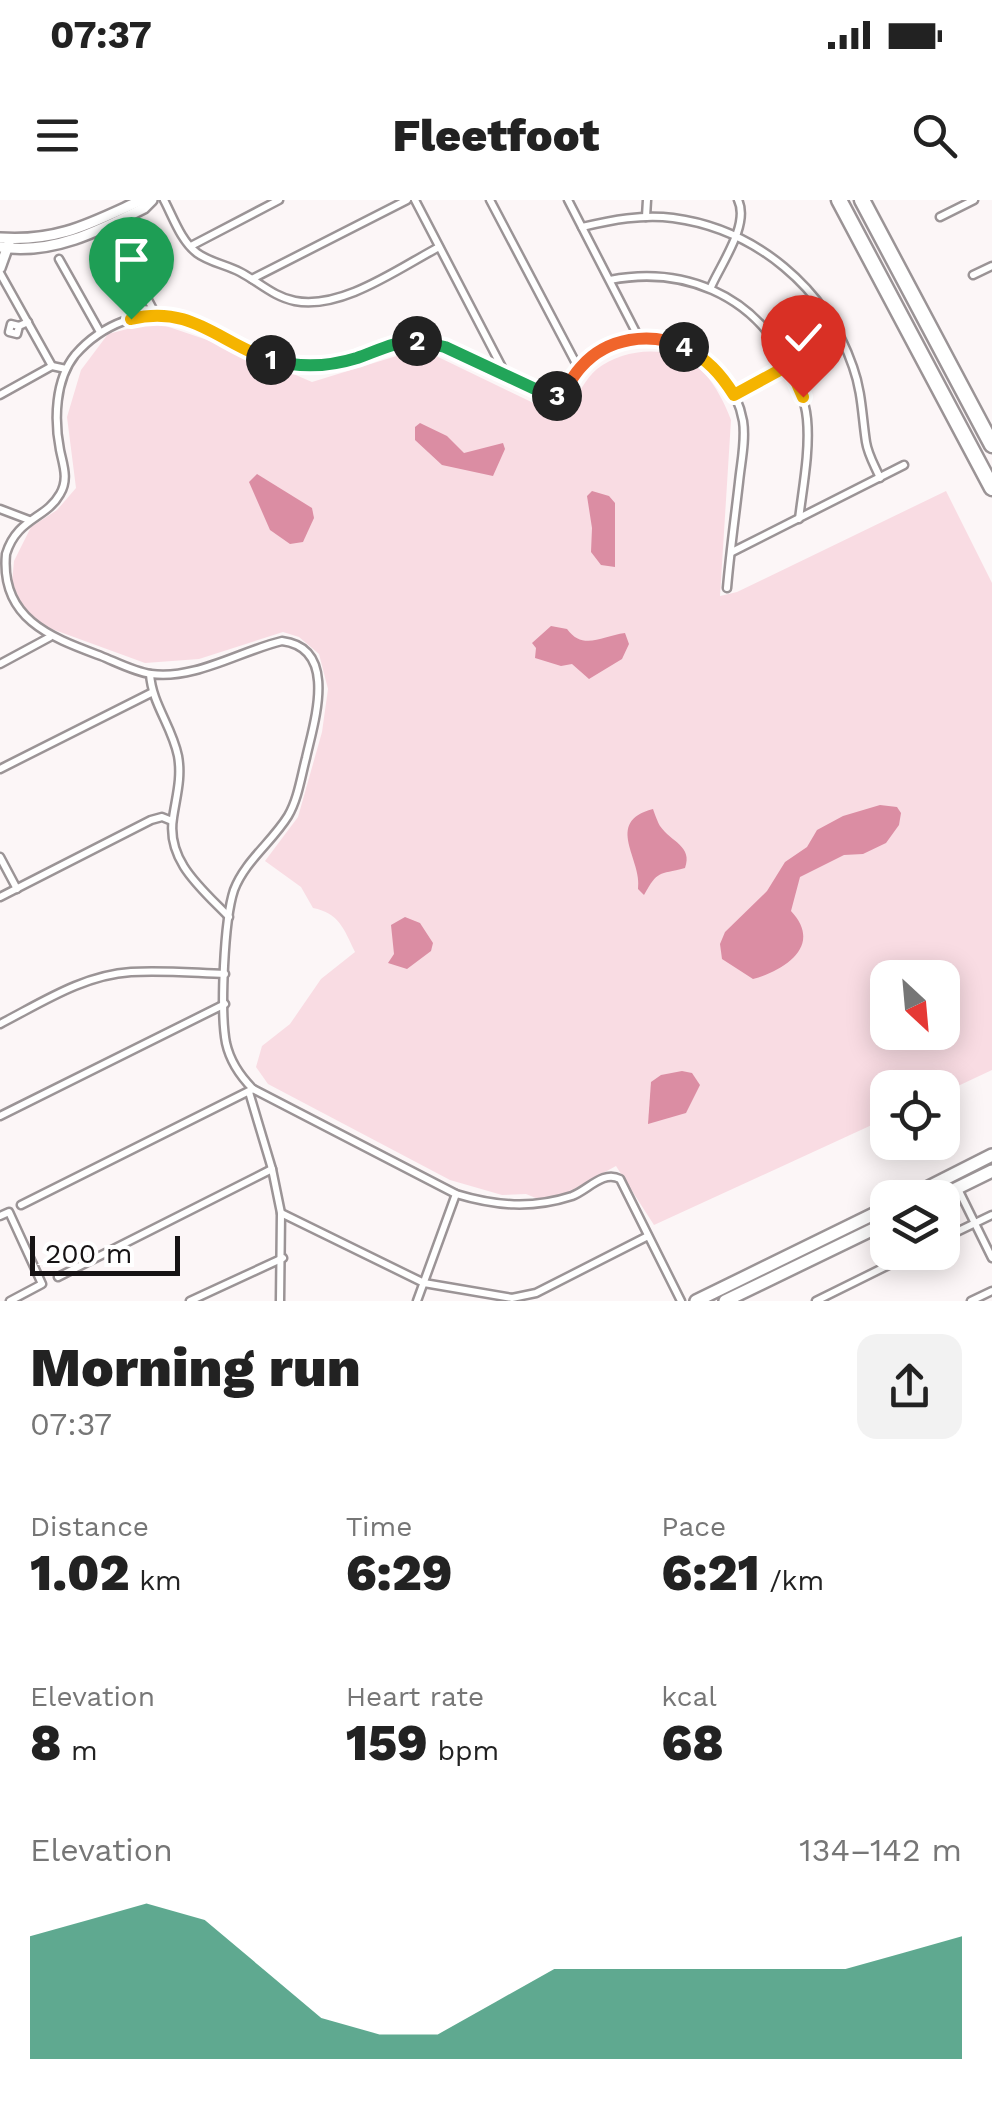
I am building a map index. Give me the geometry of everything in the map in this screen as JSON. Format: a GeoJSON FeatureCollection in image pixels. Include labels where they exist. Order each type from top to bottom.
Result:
{"type":"FeatureCollection","features":[{"type":"Feature","properties":{"kind":"highway"},"geometry":{"type":"LineString","coordinates":[[839,200],[992,488]]}},
{"type":"Feature","properties":{"kind":"highway"},"geometry":{"type":"LineString","coordinates":[[862,200],[992,445]]}},
{"type":"Feature","properties":{"kind":"main road"},"geometry":{"type":"LineString","coordinates":[[0,271],[3,242],[42,247],[69,242],[142,200]]}},
{"type":"Feature","properties":{"kind":"main road"},"geometry":{"type":"LineString","coordinates":[[129,207],[152,200]]}},
{"type":"Feature","properties":{"kind":"main road"},"geometry":{"type":"LineString","coordinates":[[943,1180],[992,1155]]}},
{"type":"Feature","properties":{"kind":"main road"},"geometry":{"type":"LineString","coordinates":[[960,1185],[972,1165]]}},
{"type":"Feature","properties":{"kind":"main road"},"geometry":{"type":"LineString","coordinates":[[960,1187],[992,1171]]}},
{"type":"Feature","properties":{"kind":"main road"},"geometry":{"type":"LineString","coordinates":[[949,1180],[951,1176]]}},
{"type":"Feature","properties":{"kind":"main road"},"geometry":{"type":"LineString","coordinates":[[696,1301],[870,1217]]}},
{"type":"Feature","properties":{"kind":"main road"},"geometry":{"type":"LineString","coordinates":[[726,1301],[870,1231]]}},
{"type":"Feature","properties":{"kind":"street"},"geometry":{"type":"LineString","coordinates":[[164,200],[198,254],[295,301],[342,298],[440,247]]}},
{"type":"Feature","properties":{"kind":"street"},"geometry":{"type":"LineString","coordinates":[[190,246],[280,200]]}},
{"type":"Feature","properties":{"kind":"street"},"geometry":{"type":"LineString","coordinates":[[252,279],[407,200]]}},
{"type":"Feature","properties":{"kind":"street"},"geometry":{"type":"LineString","coordinates":[[415,200],[507,376]]}},
{"type":"Feature","properties":{"kind":"street"},"geometry":{"type":"LineString","coordinates":[[490,200],[579,369]]}},
{"type":"Feature","properties":{"kind":"street"},"geometry":{"type":"LineString","coordinates":[[568,200],[639,338]]}},
{"type":"Feature","properties":{"kind":"street"},"geometry":{"type":"LineString","coordinates":[[646,217],[648,200]]}},
{"type":"Feature","properties":{"kind":"street"},"geometry":{"type":"LineString","coordinates":[[711,287],[742,215],[738,200]]}},
{"type":"Feature","properties":{"kind":"street"},"geometry":{"type":"LineString","coordinates":[[940,217],[974,200]]}},
{"type":"Feature","properties":{"kind":"street"},"geometry":{"type":"LineString","coordinates":[[582,227],[646,217],[684,220],[734,235],[794,276],[822,308],[840,338],[861,393],[866,442],[880,478]]}},
{"type":"Feature","properties":{"kind":"street"},"geometry":{"type":"LineString","coordinates":[[113,234],[155,313]]}},
{"type":"Feature","properties":{"kind":"street"},"geometry":{"type":"LineString","coordinates":[[60,259],[100,332]]}},
{"type":"Feature","properties":{"kind":"street"},"geometry":{"type":"LineString","coordinates":[[973,276],[992,266]]}},
{"type":"Feature","properties":{"kind":"street"},"geometry":{"type":"LineString","coordinates":[[0,271],[52,366]]}},
{"type":"Feature","properties":{"kind":"street"},"geometry":{"type":"LineString","coordinates":[[610,280],[654,275],[680,277],[711,287],[757,320],[789,365],[807,416],[800,519]]}},
{"type":"Feature","properties":{"kind":"street"},"geometry":{"type":"LineString","coordinates":[[280,1301],[282,1212],[251,1090],[226,1046],[226,974],[232,900],[242,873],[294,805],[319,704],[316,668],[308,653],[295,643],[282,641],[194,670],[150,674],[50,636],[16,613],[1,580],[11,541],[29,520],[50,507],[65,482],[56,428],[66,369],[100,332],[155,313],[202,326],[250,353],[299,367],[336,364],[414,340],[445,347],[556,396],[597,353],[639,338],[679,344],[720,373],[741,412],[744,436],[727,588]]}},
{"type":"Feature","properties":{"kind":"street"},"geometry":{"type":"LineString","coordinates":[[19,326],[28,322]]}},
{"type":"Feature","properties":{"kind":"street"},"geometry":{"type":"LineString","coordinates":[[734,395],[840,338]]}},
{"type":"Feature","properties":{"kind":"street"},"geometry":{"type":"LineString","coordinates":[[0,395],[52,366],[66,369]]}},
{"type":"Feature","properties":{"kind":"street"},"geometry":{"type":"LineString","coordinates":[[730,553],[904,466]]}},
{"type":"Feature","properties":{"kind":"street"},"geometry":{"type":"LineString","coordinates":[[0,509],[29,520]]}},
{"type":"Feature","properties":{"kind":"street"},"geometry":{"type":"LineString","coordinates":[[0,664],[50,636]]}},
{"type":"Feature","properties":{"kind":"street"},"geometry":{"type":"LineString","coordinates":[[150,674],[152,694],[178,752],[180,774],[172,820],[178,860],[230,918]]}},
{"type":"Feature","properties":{"kind":"street"},"geometry":{"type":"LineString","coordinates":[[0,769],[152,694]]}},
{"type":"Feature","properties":{"kind":"street"},"geometry":{"type":"LineString","coordinates":[[0,897],[151,820],[172,820]]}},
{"type":"Feature","properties":{"kind":"street"},"geometry":{"type":"LineString","coordinates":[[0,857],[17,889]]}},
{"type":"Feature","properties":{"kind":"street"},"geometry":{"type":"LineString","coordinates":[[0,1024],[72,986],[99,977],[130,972],[226,974]]}},
{"type":"Feature","properties":{"kind":"street"},"geometry":{"type":"LineString","coordinates":[[0,1116],[225,1004]]}},
{"type":"Feature","properties":{"kind":"street"},"geometry":{"type":"LineString","coordinates":[[251,1090],[456,1194],[484,1202],[535,1206],[578,1194],[608,1175],[614,1176],[620,1179],[681,1301]]}},
{"type":"Feature","properties":{"kind":"street"},"geometry":{"type":"LineString","coordinates":[[22,1206],[251,1090]]}},
{"type":"Feature","properties":{"kind":"street"},"geometry":{"type":"LineString","coordinates":[[58,1277],[272,1169]]}},
{"type":"Feature","properties":{"kind":"street"},"geometry":{"type":"LineString","coordinates":[[960,1192],[992,1258]]}},
{"type":"Feature","properties":{"kind":"street"},"geometry":{"type":"LineString","coordinates":[[417,1301],[456,1194]]}},
{"type":"Feature","properties":{"kind":"street"},"geometry":{"type":"LineString","coordinates":[[0,1216],[9,1212],[42,1284],[10,1301]]}},
{"type":"Feature","properties":{"kind":"street"},"geometry":{"type":"LineString","coordinates":[[282,1212],[424,1283],[497,1296],[525,1296],[648,1236]]}},
{"type":"Feature","properties":{"kind":"street"},"geometry":{"type":"LineString","coordinates":[[960,1230],[992,1215]]}},
{"type":"Feature","properties":{"kind":"street"},"geometry":{"type":"LineString","coordinates":[[190,1301],[283,1258]]}},
{"type":"Feature","properties":{"kind":"street"},"geometry":{"type":"LineString","coordinates":[[816,1301],[879,1270]]}},
{"type":"Feature","properties":{"kind":"street"},"geometry":{"type":"LineString","coordinates":[[971,1301],[992,1291]]}},
{"type":"Feature","properties":{"kind":"shaded area"},"geometry":{"type":"Polygon","coordinates":[[[154,322],[240,351],[312,382],[403,354],[432,354],[548,410],[570,406],[593,373],[609,361],[652,352],[680,357],[708,378],[731,420],[720,596],[737,592],[946,491],[992,583],[992,1070],[960,1085],[960,1070],[870,1070],[870,1126],[654,1225],[616,1166],[548,1203],[526,1194],[502,1195],[450,1180],[268,1084],[256,1067],[262,1046],[290,1024],[321,979],[355,952],[335,918],[313,908],[301,887],[265,861],[298,817],[322,732],[328,689],[319,654],[299,637],[283,632],[199,659],[145,663],[41,625],[21,603],[12,582],[14,561],[31,527],[57,510],[76,488],[67,417],[81,370],[108,334],[154,322]]]}},
{"type":"Feature","properties":{"kind":"shaded area"},"geometry":{"type":"Polygon","coordinates":[[[420,423],[447,436],[464,453],[503,443],[505,449],[493,476],[442,465],[415,440],[415,427],[420,423]]]}},
{"type":"Feature","properties":{"kind":"shaded area"},"geometry":{"type":"Polygon","coordinates":[[[257,474],[312,508],[314,518],[303,542],[290,544],[270,530],[249,482],[257,474]]]}},
{"type":"Feature","properties":{"kind":"shaded area"},"geometry":{"type":"Polygon","coordinates":[[[592,491],[609,496],[615,503],[615,567],[601,565],[591,552],[587,496],[592,491]]]}},
{"type":"Feature","properties":{"kind":"shaded area"},"geometry":{"type":"Polygon","coordinates":[[[551,626],[567,629],[586,641],[625,633],[629,644],[622,659],[589,679],[572,664],[561,666],[535,658],[532,643],[551,626]]]}},
{"type":"Feature","properties":{"kind":"shaded area"},"geometry":{"type":"Polygon","coordinates":[[[880,805],[897,807],[901,813],[899,825],[886,843],[863,854],[844,855],[800,877],[791,911],[800,923],[802,945],[788,962],[753,979],[722,959],[720,944],[725,932],[767,891],[785,862],[807,847],[817,830],[843,816],[880,805]]]}},
{"type":"Feature","properties":{"kind":"shaded area"},"geometry":{"type":"Polygon","coordinates":[[[653,809],[660,826],[684,849],[687,861],[685,868],[656,877],[644,895],[638,889],[628,832],[638,815],[653,809]]]}},
{"type":"Feature","properties":{"kind":"shaded area"},"geometry":{"type":"Polygon","coordinates":[[[405,917],[420,923],[433,943],[431,951],[407,969],[388,963],[394,954],[391,925],[405,917]]]}},
{"type":"Feature","properties":{"kind":"shaded area"},"geometry":{"type":"Polygon","coordinates":[[[692,1073],[700,1085],[686,1113],[648,1124],[651,1082],[661,1075],[692,1073]]]}},
{"type":"Feature","properties":{"kind":"route"},"geometry":{"type":"LineString","coordinates":[[131,319],[155,313],[184,320],[250,353],[299,367],[336,364],[400,342],[434,343],[550,396],[561,394],[597,353],[626,341],[657,338],[701,356],[720,373],[734,395],[789,365],[803,397]]}}]}
